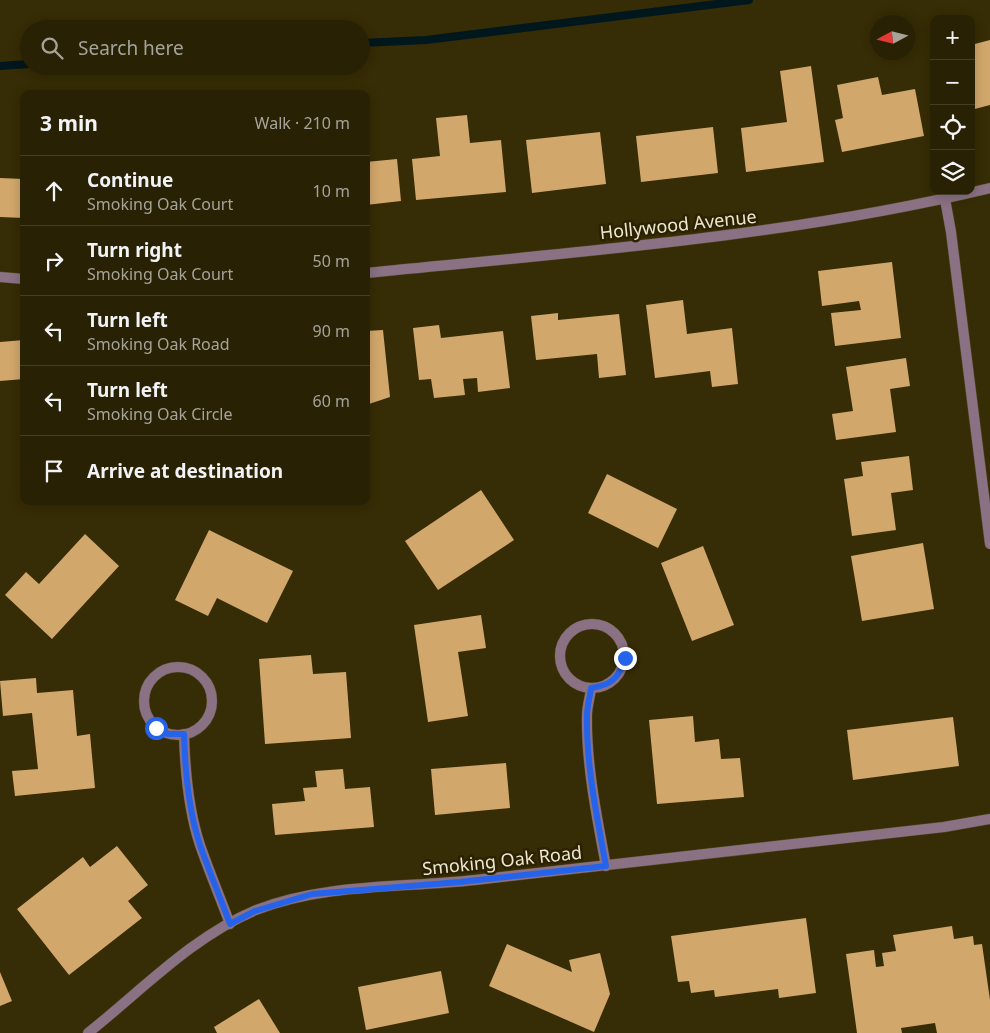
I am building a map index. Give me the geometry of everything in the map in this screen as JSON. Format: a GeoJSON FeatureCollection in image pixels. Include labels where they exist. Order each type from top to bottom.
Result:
{"type":"FeatureCollection","features":[{"type":"Feature","properties":{"kind":"street","name":"Hollywood Avenue"},"geometry":{"type":"LineString","coordinates":[[370,273],[728,235],[803,225],[945,199],[990,188]]}},
{"type":"Feature","properties":{"kind":"street"},"geometry":{"type":"LineString","coordinates":[[945,199],[951,232],[990,544]]}},
{"type":"Feature","properties":{"kind":"street"},"geometry":{"type":"LineString","coordinates":[[0,277],[20,279]]}},
{"type":"Feature","properties":{"kind":"street"},"geometry":{"type":"LineString","coordinates":[[590,623],[604,625],[614,632],[622,643],[625,658],[622,670],[614,680],[603,687],[591,688],[575,683],[565,673],[560,659],[562,644],[568,634],[578,626],[590,623]]}},
{"type":"Feature","properties":{"kind":"street"},"geometry":{"type":"LineString","coordinates":[[183,667],[197,672],[206,681],[212,697],[207,719],[199,728],[184,734],[168,734],[156,728],[147,716],[144,708],[144,696],[148,685],[153,677],[168,668],[183,667]]}},
{"type":"Feature","properties":{"kind":"street"},"geometry":{"type":"LineString","coordinates":[[591,688],[587,714],[589,758],[606,866]]}},
{"type":"Feature","properties":{"kind":"street"},"geometry":{"type":"LineString","coordinates":[[184,734],[189,803],[199,843],[230,924]]}},
{"type":"Feature","properties":{"kind":"street","name":"Smoking Oak Road"},"geometry":{"type":"LineString","coordinates":[[88,1033],[180,956],[204,939],[255,911],[312,894],[460,882],[606,866],[944,827],[990,819]]}},
{"type":"Feature","properties":{"kind":"building"},"geometry":{"type":"Polygon","coordinates":[[[990,40],[990,105],[975,109],[975,60],[975,44],[990,40]]]}},
{"type":"Feature","properties":{"kind":"building"},"geometry":{"type":"Polygon","coordinates":[[[811,66],[824,162],[746,172],[741,128],[787,122],[780,71],[811,66]]]}},
{"type":"Feature","properties":{"kind":"building"},"geometry":{"type":"Polygon","coordinates":[[[878,77],[882,95],[915,89],[924,136],[842,152],[835,120],[843,118],[837,85],[878,77]]]}},
{"type":"Feature","properties":{"kind":"building"},"geometry":{"type":"Polygon","coordinates":[[[467,115],[470,143],[501,140],[506,192],[416,200],[412,159],[440,156],[436,118],[467,115]]]}},
{"type":"Feature","properties":{"kind":"building"},"geometry":{"type":"Polygon","coordinates":[[[713,127],[718,173],[641,182],[636,136],[713,127]]]}},
{"type":"Feature","properties":{"kind":"building"},"geometry":{"type":"Polygon","coordinates":[[[600,132],[606,184],[532,193],[526,140],[600,132]]]}},
{"type":"Feature","properties":{"kind":"building"},"geometry":{"type":"Polygon","coordinates":[[[397,159],[401,201],[370,205],[370,162],[397,159]]]}},
{"type":"Feature","properties":{"kind":"building"},"geometry":{"type":"Polygon","coordinates":[[[0,178],[20,179],[20,218],[0,217],[0,178]]]}},
{"type":"Feature","properties":{"kind":"building"},"geometry":{"type":"Polygon","coordinates":[[[892,262],[901,338],[835,346],[831,313],[861,310],[859,301],[822,306],[818,271],[892,262]]]}},
{"type":"Feature","properties":{"kind":"building"},"geometry":{"type":"Polygon","coordinates":[[[683,300],[687,334],[732,328],[738,384],[712,387],[710,371],[655,378],[646,305],[683,300]]]}},
{"type":"Feature","properties":{"kind":"building"},"geometry":{"type":"Polygon","coordinates":[[[558,313],[558,320],[619,314],[626,375],[599,378],[597,354],[536,360],[531,316],[558,313]]]}},
{"type":"Feature","properties":{"kind":"building"},"geometry":{"type":"Polygon","coordinates":[[[439,325],[441,338],[503,331],[510,388],[478,392],[477,378],[463,379],[465,395],[434,398],[431,379],[419,380],[413,328],[439,325]]]}},
{"type":"Feature","properties":{"kind":"building"},"geometry":{"type":"Polygon","coordinates":[[[383,330],[390,397],[370,404],[370,331],[383,330]]]}},
{"type":"Feature","properties":{"kind":"building"},"geometry":{"type":"Polygon","coordinates":[[[20,340],[20,379],[0,381],[0,342],[20,340]]]}},
{"type":"Feature","properties":{"kind":"building"},"geometry":{"type":"Polygon","coordinates":[[[906,358],[910,386],[890,389],[896,432],[836,440],[832,414],[853,411],[846,367],[906,358]]]}},
{"type":"Feature","properties":{"kind":"building"},"geometry":{"type":"Polygon","coordinates":[[[909,456],[913,490],[891,493],[896,530],[852,536],[844,479],[863,476],[861,462],[909,456]]]}},
{"type":"Feature","properties":{"kind":"building"},"geometry":{"type":"Polygon","coordinates":[[[607,474],[677,509],[658,548],[588,513],[607,474]]]}},
{"type":"Feature","properties":{"kind":"building"},"geometry":{"type":"Polygon","coordinates":[[[481,490],[514,540],[438,590],[405,541],[481,490]]]}},
{"type":"Feature","properties":{"kind":"building"},"geometry":{"type":"Polygon","coordinates":[[[209,530],[293,571],[267,623],[217,598],[208,616],[175,600],[209,530]]]}},
{"type":"Feature","properties":{"kind":"building"},"geometry":{"type":"Polygon","coordinates":[[[85,534],[119,566],[52,639],[5,595],[26,572],[39,584],[85,534]]]}},
{"type":"Feature","properties":{"kind":"building"},"geometry":{"type":"Polygon","coordinates":[[[923,543],[934,609],[862,621],[851,556],[923,543]]]}},
{"type":"Feature","properties":{"kind":"building"},"geometry":{"type":"Polygon","coordinates":[[[703,546],[734,625],[692,641],[661,563],[703,546]]]}},
{"type":"Feature","properties":{"kind":"building"},"geometry":{"type":"Polygon","coordinates":[[[481,615],[486,648],[458,652],[468,716],[428,722],[414,625],[481,615]]]}},
{"type":"Feature","properties":{"kind":"building"},"geometry":{"type":"Polygon","coordinates":[[[311,655],[313,674],[346,672],[351,738],[265,744],[259,659],[311,655]]]}},
{"type":"Feature","properties":{"kind":"building"},"geometry":{"type":"Polygon","coordinates":[[[36,678],[37,693],[73,690],[77,736],[90,734],[95,788],[15,796],[12,771],[38,769],[32,713],[3,716],[0,681],[36,678]]]}},
{"type":"Feature","properties":{"kind":"building"},"geometry":{"type":"Polygon","coordinates":[[[693,716],[695,742],[719,739],[721,759],[740,758],[744,797],[657,804],[649,720],[693,716]]]}},
{"type":"Feature","properties":{"kind":"building"},"geometry":{"type":"Polygon","coordinates":[[[953,717],[959,766],[853,780],[847,730],[953,717]]]}},
{"type":"Feature","properties":{"kind":"building"},"geometry":{"type":"Polygon","coordinates":[[[506,763],[510,808],[435,815],[431,769],[506,763]]]}},
{"type":"Feature","properties":{"kind":"building"},"geometry":{"type":"Polygon","coordinates":[[[343,769],[345,789],[370,787],[374,827],[275,835],[272,804],[305,801],[303,788],[317,787],[315,771],[343,769]]]}},
{"type":"Feature","properties":{"kind":"building"},"geometry":{"type":"Polygon","coordinates":[[[117,846],[148,885],[128,901],[142,918],[69,975],[17,909],[83,857],[90,867],[117,846]]]}},
{"type":"Feature","properties":{"kind":"building"},"geometry":{"type":"Polygon","coordinates":[[[806,918],[816,993],[779,998],[778,989],[715,997],[714,990],[691,993],[689,981],[678,982],[671,936],[806,918]]]}},
{"type":"Feature","properties":{"kind":"building"},"geometry":{"type":"Polygon","coordinates":[[[952,926],[954,939],[973,936],[974,945],[982,944],[990,1000],[990,1033],[937,1033],[935,1023],[901,1028],[902,1033],[857,1033],[846,954],[874,950],[876,967],[884,966],[882,953],[896,951],[893,935],[952,926]]]}},
{"type":"Feature","properties":{"kind":"building"},"geometry":{"type":"Polygon","coordinates":[[[507,944],[572,972],[569,960],[600,953],[610,994],[594,1032],[489,986],[507,944]]]}},
{"type":"Feature","properties":{"kind":"building"},"geometry":{"type":"Polygon","coordinates":[[[441,971],[449,1013],[366,1030],[358,987],[441,971]]]}},
{"type":"Feature","properties":{"kind":"building"},"geometry":{"type":"Polygon","coordinates":[[[0,972],[12,1001],[0,1006],[0,972]]]}},
{"type":"Feature","properties":{"kind":"building"},"geometry":{"type":"Polygon","coordinates":[[[259,999],[280,1033],[217,1033],[214,1027],[259,999]]]}},
{"type":"Feature","properties":{"kind":"waterway"},"geometry":{"type":"LineString","coordinates":[[370,43],[426,40],[749,0]]}},
{"type":"Feature","properties":{"kind":"waterway"},"geometry":{"type":"LineString","coordinates":[[0,66],[20,65]]}},
{"type":"Feature","properties":{"kind":"route"},"geometry":{"type":"LineString","coordinates":[[156,728],[168,734],[184,734],[189,803],[199,843],[230,924],[255,911],[312,894],[460,882],[606,866],[589,758],[587,714],[591,688],[603,687],[614,680],[622,670],[625,658]]}}]}
